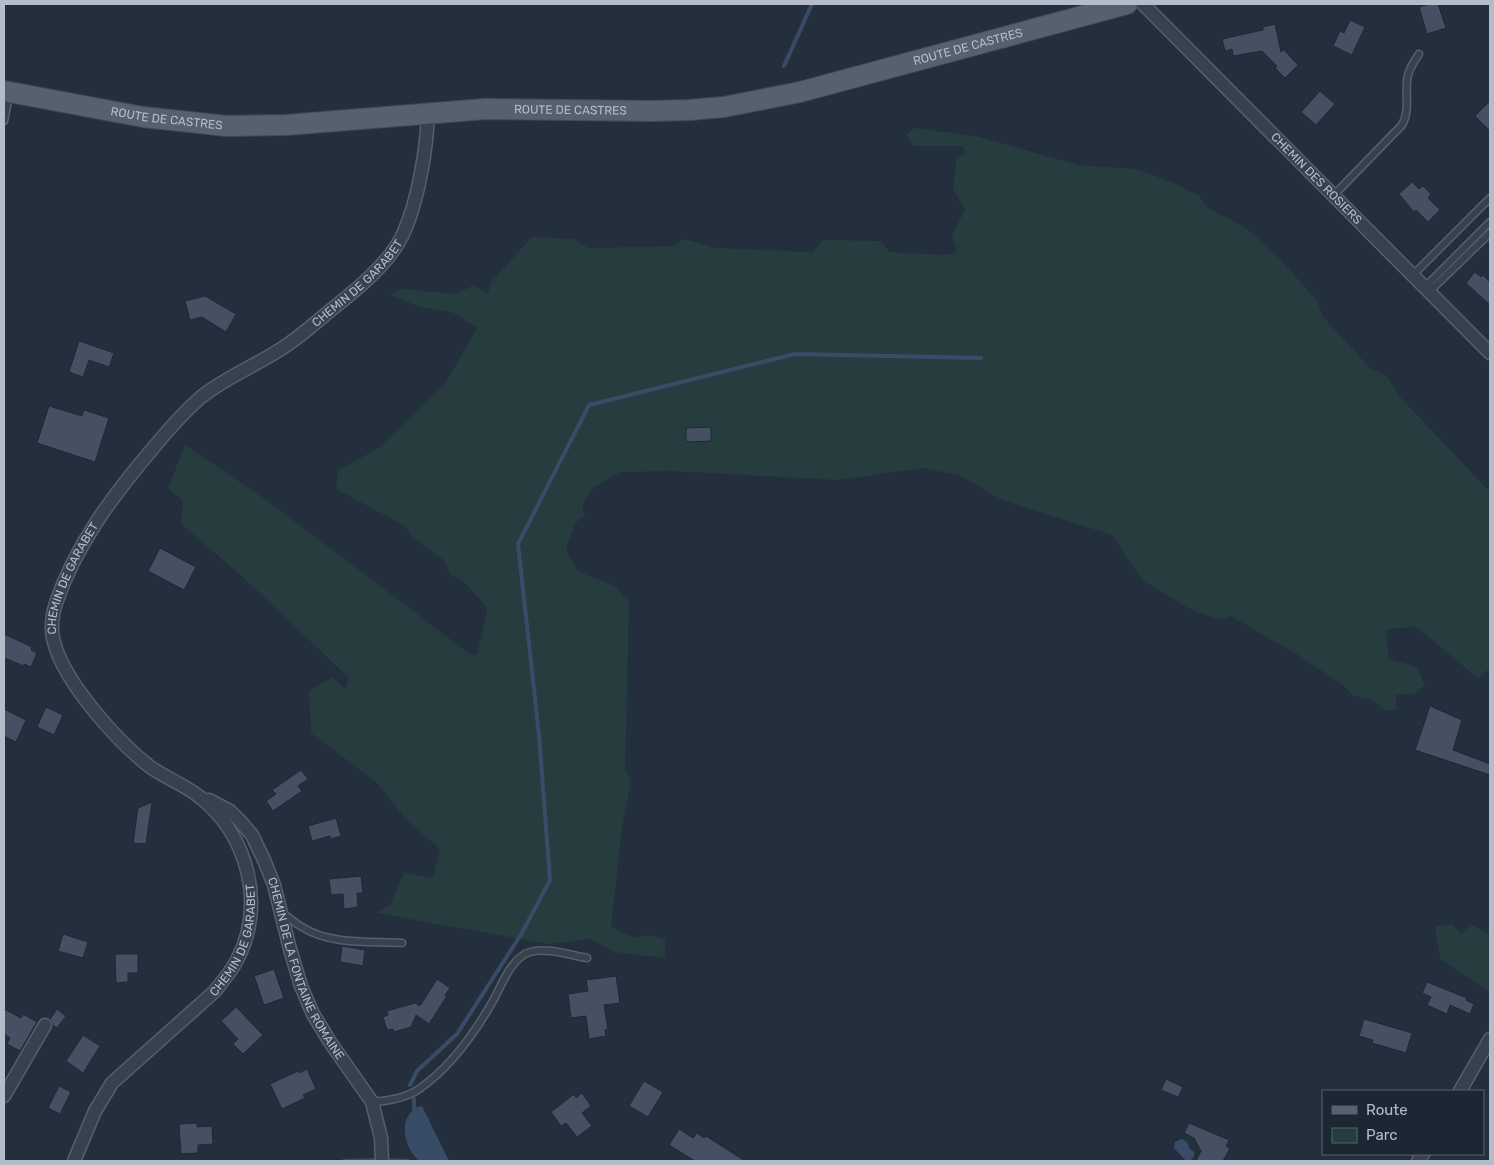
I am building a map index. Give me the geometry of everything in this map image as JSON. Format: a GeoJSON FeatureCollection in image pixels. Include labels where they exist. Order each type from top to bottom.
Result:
{"type":"FeatureCollection","features":[{"type":"Feature","properties":{"kind":"main road","name":"ROUTE DE CASTRES"},"geometry":{"type":"LineString","coordinates":[[7,91],[143,117],[227,126],[286,125],[485,109],[652,111],[724,107],[800,92],[1127,4]]}},
{"type":"Feature","properties":{"kind":"street","name":"CHEMIN DES ROSIERS"},"geometry":{"type":"LineString","coordinates":[[1144,4],[1490,353]]}},
{"type":"Feature","properties":{"kind":"street","name":"CHEMIN DE GARABET"},"geometry":{"type":"LineString","coordinates":[[74,1161],[95,1111],[112,1083],[214,992],[237,960],[245,942],[251,894],[241,848],[224,820],[200,796],[152,769],[133,753],[116,736],[83,696],[54,643],[52,620],[60,593],[78,552],[107,505],[129,476],[187,410],[202,396],[222,382],[282,348],[306,331],[365,280],[386,259],[403,235],[410,216],[420,171],[428,113]]}},
{"type":"Feature","properties":{"kind":"street","name":"CHEMIN DE LA FONTAINE ROMAINE"},"geometry":{"type":"LineString","coordinates":[[200,796],[230,811],[252,835],[274,886],[300,986],[313,1014],[330,1042],[372,1102],[381,1138],[382,1161]]}},
{"type":"Feature","properties":{"kind":"street"},"geometry":{"type":"LineString","coordinates":[[4,1096],[45,1025]]}},
{"type":"Feature","properties":{"kind":"street"},"geometry":{"type":"LineString","coordinates":[[1461,1090],[1490,1039]]}},
{"type":"Feature","properties":{"kind":"lane"},"geometry":{"type":"LineString","coordinates":[[1333,196],[1402,125],[1407,111],[1408,75],[1419,54]]}},
{"type":"Feature","properties":{"kind":"lane"},"geometry":{"type":"LineString","coordinates":[[4,120],[7,91]]}},
{"type":"Feature","properties":{"kind":"lane"},"geometry":{"type":"LineString","coordinates":[[1413,275],[1490,198]]}},
{"type":"Feature","properties":{"kind":"lane"},"geometry":{"type":"LineString","coordinates":[[1427,289],[1490,222]]}},
{"type":"Feature","properties":{"kind":"lane"},"geometry":{"type":"LineString","coordinates":[[1427,289],[1490,232]]}},
{"type":"Feature","properties":{"kind":"lane"},"geometry":{"type":"LineString","coordinates":[[282,912],[303,928],[325,936],[342,940],[402,943]]}},
{"type":"Feature","properties":{"kind":"lane"},"geometry":{"type":"LineString","coordinates":[[372,1102],[395,1099],[418,1090],[443,1069],[466,1043],[508,972],[523,956],[531,952],[547,951],[587,958]]}},
{"type":"Feature","properties":{"kind":"green space"},"geometry":{"type":"Polygon","coordinates":[[[914,128],[976,136],[1078,165],[1135,169],[1172,182],[1199,196],[1209,209],[1245,227],[1281,260],[1317,301],[1323,317],[1371,369],[1386,375],[1400,397],[1490,492],[1490,668],[1478,678],[1415,626],[1386,630],[1389,659],[1417,667],[1425,685],[1414,694],[1395,695],[1397,709],[1387,711],[1372,700],[1354,696],[1343,685],[1298,655],[1231,616],[1221,620],[1192,610],[1142,580],[1112,535],[1002,500],[959,475],[923,468],[838,480],[673,471],[621,472],[591,489],[582,506],[585,516],[575,523],[566,549],[577,571],[614,586],[629,602],[625,770],[631,780],[622,828],[611,926],[633,938],[649,935],[665,940],[665,958],[614,952],[591,939],[549,944],[376,913],[390,905],[404,873],[433,878],[440,849],[405,818],[376,782],[311,733],[309,691],[333,677],[345,690],[349,678],[244,578],[181,524],[183,501],[168,488],[185,445],[265,499],[471,655],[477,654],[487,607],[463,581],[450,575],[445,561],[409,534],[407,527],[336,489],[338,470],[379,448],[445,384],[477,328],[454,313],[421,307],[389,295],[402,289],[456,294],[474,285],[488,294],[491,282],[532,237],[574,239],[588,248],[675,246],[684,239],[715,248],[813,252],[823,240],[881,241],[889,252],[945,255],[957,252],[952,235],[965,210],[953,189],[957,158],[966,153],[963,146],[914,146],[906,135],[914,128]]]}},
{"type":"Feature","properties":{"kind":"green space"},"geometry":{"type":"Polygon","coordinates":[[[1453,925],[1461,934],[1471,925],[1488,933],[1490,932],[1490,992],[1440,959],[1435,926],[1453,925]]]}},
{"type":"Feature","properties":{"kind":"water"},"geometry":{"type":"Polygon","coordinates":[[[422,1106],[449,1161],[419,1161],[409,1148],[405,1132],[406,1121],[414,1108],[422,1106]]]}},
{"type":"Feature","properties":{"kind":"water"},"geometry":{"type":"Polygon","coordinates":[[[1182,1139],[1188,1143],[1189,1148],[1194,1152],[1191,1160],[1186,1161],[1174,1148],[1175,1142],[1182,1139]]]}},
{"type":"Feature","properties":{"kind":"building"},"geometry":{"type":"Polygon","coordinates":[[[1438,4],[1446,28],[1427,34],[1419,7],[1438,4]]]}},
{"type":"Feature","properties":{"kind":"building"},"geometry":{"type":"Polygon","coordinates":[[[1350,20],[1365,27],[1352,55],[1333,46],[1340,31],[1344,33],[1350,20]]]}},
{"type":"Feature","properties":{"kind":"building"},"geometry":{"type":"Polygon","coordinates":[[[1275,24],[1281,52],[1284,50],[1298,65],[1285,78],[1275,68],[1277,66],[1262,51],[1233,56],[1232,49],[1225,51],[1222,39],[1263,30],[1263,27],[1275,24]]]}},
{"type":"Feature","properties":{"kind":"building"},"geometry":{"type":"Polygon","coordinates":[[[1320,91],[1335,104],[1316,125],[1301,112],[1320,91]]]}},
{"type":"Feature","properties":{"kind":"building"},"geometry":{"type":"Polygon","coordinates":[[[1490,101],[1490,131],[1475,116],[1490,101]]]}},
{"type":"Feature","properties":{"kind":"building"},"geometry":{"type":"Polygon","coordinates":[[[1412,182],[1419,189],[1423,186],[1431,194],[1428,198],[1440,210],[1428,222],[1416,210],[1414,212],[1399,194],[1412,182]]]}},
{"type":"Feature","properties":{"kind":"building"},"geometry":{"type":"Polygon","coordinates":[[[1475,272],[1481,277],[1483,275],[1490,282],[1490,305],[1466,283],[1475,272]]]}},
{"type":"Feature","properties":{"kind":"building"},"geometry":{"type":"Polygon","coordinates":[[[205,296],[236,314],[226,332],[202,317],[190,320],[185,301],[205,296]]]}},
{"type":"Feature","properties":{"kind":"building"},"geometry":{"type":"Polygon","coordinates":[[[79,341],[114,353],[109,367],[89,360],[83,377],[69,372],[79,341]]]}},
{"type":"Feature","properties":{"kind":"building"},"geometry":{"type":"Polygon","coordinates":[[[49,406],[82,416],[84,410],[109,418],[95,462],[37,443],[49,406]]]}},
{"type":"Feature","properties":{"kind":"building"},"geometry":{"type":"Polygon","coordinates":[[[711,427],[711,441],[686,442],[686,428],[711,427]]]}},
{"type":"Feature","properties":{"kind":"building"},"geometry":{"type":"Polygon","coordinates":[[[160,548],[196,567],[184,590],[148,571],[160,548]]]}},
{"type":"Feature","properties":{"kind":"building"},"geometry":{"type":"Polygon","coordinates":[[[4,634],[32,647],[31,650],[37,653],[31,667],[4,658],[4,634]]]}},
{"type":"Feature","properties":{"kind":"building"},"geometry":{"type":"Polygon","coordinates":[[[1430,706],[1462,720],[1453,750],[1490,764],[1490,775],[1415,750],[1430,706]]]}},
{"type":"Feature","properties":{"kind":"building"},"geometry":{"type":"Polygon","coordinates":[[[46,707],[63,715],[54,735],[37,727],[46,707]]]}},
{"type":"Feature","properties":{"kind":"building"},"geometry":{"type":"Polygon","coordinates":[[[4,709],[26,720],[16,742],[4,736],[4,709]]]}},
{"type":"Feature","properties":{"kind":"building"},"geometry":{"type":"Polygon","coordinates":[[[301,770],[308,779],[298,786],[302,791],[273,811],[266,801],[276,794],[272,790],[301,770]]]}},
{"type":"Feature","properties":{"kind":"building"},"geometry":{"type":"Polygon","coordinates":[[[152,802],[146,844],[133,843],[138,808],[152,802]]]}},
{"type":"Feature","properties":{"kind":"building"},"geometry":{"type":"Polygon","coordinates":[[[336,818],[341,836],[331,839],[330,836],[312,841],[308,826],[336,818]]]}},
{"type":"Feature","properties":{"kind":"building"},"geometry":{"type":"Polygon","coordinates":[[[361,876],[363,893],[357,893],[358,907],[344,909],[343,894],[331,895],[329,879],[361,876]]]}},
{"type":"Feature","properties":{"kind":"building"},"geometry":{"type":"Polygon","coordinates":[[[63,934],[88,942],[83,958],[58,951],[63,934]]]}},
{"type":"Feature","properties":{"kind":"building"},"geometry":{"type":"Polygon","coordinates":[[[342,946],[365,950],[363,966],[340,962],[342,946]]]}},
{"type":"Feature","properties":{"kind":"building"},"geometry":{"type":"Polygon","coordinates":[[[115,954],[138,954],[138,973],[128,973],[128,982],[116,983],[115,954]]]}},
{"type":"Feature","properties":{"kind":"building"},"geometry":{"type":"Polygon","coordinates":[[[274,969],[284,998],[264,1005],[254,976],[274,969]]]}},
{"type":"Feature","properties":{"kind":"building"},"geometry":{"type":"Polygon","coordinates":[[[616,976],[620,1003],[604,1005],[608,1029],[605,1030],[606,1036],[589,1039],[586,1016],[571,1018],[568,994],[588,991],[586,980],[616,976]]]}},
{"type":"Feature","properties":{"kind":"building"},"geometry":{"type":"Polygon","coordinates":[[[437,979],[450,988],[429,1024],[416,1015],[411,1027],[394,1032],[393,1029],[387,1030],[383,1017],[388,1015],[387,1011],[415,1003],[420,1006],[437,979]]]}},
{"type":"Feature","properties":{"kind":"building"},"geometry":{"type":"Polygon","coordinates":[[[1427,982],[1467,998],[1466,1000],[1474,1004],[1470,1014],[1450,1005],[1447,1014],[1427,1005],[1431,997],[1422,993],[1427,982]]]}},
{"type":"Feature","properties":{"kind":"building"},"geometry":{"type":"Polygon","coordinates":[[[236,1007],[263,1035],[243,1054],[233,1044],[238,1039],[221,1021],[236,1007]]]}},
{"type":"Feature","properties":{"kind":"building"},"geometry":{"type":"Polygon","coordinates":[[[4,1009],[21,1018],[23,1014],[37,1022],[20,1051],[7,1044],[10,1038],[4,1034],[4,1009]]]}},
{"type":"Feature","properties":{"kind":"building"},"geometry":{"type":"Polygon","coordinates":[[[57,1009],[66,1016],[57,1028],[50,1019],[57,1009]]]}},
{"type":"Feature","properties":{"kind":"building"},"geometry":{"type":"Polygon","coordinates":[[[1364,1019],[1412,1033],[1406,1053],[1372,1043],[1373,1040],[1359,1036],[1364,1019]]]}},
{"type":"Feature","properties":{"kind":"building"},"geometry":{"type":"Polygon","coordinates":[[[83,1035],[100,1046],[83,1073],[66,1061],[83,1035]]]}},
{"type":"Feature","properties":{"kind":"building"},"geometry":{"type":"Polygon","coordinates":[[[307,1069],[316,1089],[303,1095],[305,1098],[282,1109],[270,1084],[298,1071],[299,1073],[307,1069]]]}},
{"type":"Feature","properties":{"kind":"building"},"geometry":{"type":"Polygon","coordinates":[[[1166,1079],[1183,1087],[1178,1097],[1161,1090],[1166,1079]]]}},
{"type":"Feature","properties":{"kind":"building"},"geometry":{"type":"Polygon","coordinates":[[[644,1081],[663,1092],[648,1117],[629,1106],[644,1081]]]}},
{"type":"Feature","properties":{"kind":"building"},"geometry":{"type":"Polygon","coordinates":[[[59,1086],[71,1092],[60,1114],[48,1108],[59,1086]]]}},
{"type":"Feature","properties":{"kind":"building"},"geometry":{"type":"Polygon","coordinates":[[[582,1093],[591,1106],[582,1113],[592,1126],[577,1137],[566,1123],[561,1126],[551,1112],[574,1094],[576,1098],[582,1093]]]}},
{"type":"Feature","properties":{"kind":"building"},"geometry":{"type":"Polygon","coordinates":[[[197,1123],[197,1127],[212,1126],[213,1144],[198,1145],[198,1153],[181,1154],[179,1124],[197,1123]]]}},
{"type":"Feature","properties":{"kind":"building"},"geometry":{"type":"Polygon","coordinates":[[[1189,1123],[1229,1140],[1226,1146],[1230,1148],[1223,1161],[1196,1161],[1201,1151],[1194,1138],[1184,1133],[1189,1123]]]}},
{"type":"Feature","properties":{"kind":"building"},"geometry":{"type":"Polygon","coordinates":[[[679,1129],[693,1138],[697,1133],[704,1138],[706,1136],[745,1161],[695,1161],[669,1145],[679,1129]]]}},
{"type":"Feature","properties":{"kind":"waterway"},"geometry":{"type":"LineString","coordinates":[[784,66],[812,4]]}},
{"type":"Feature","properties":{"kind":"waterway"},"geometry":{"type":"LineString","coordinates":[[410,1085],[417,1071],[457,1034],[522,933],[550,880],[539,735],[518,544],[589,405],[795,354],[981,358]]}},
{"type":"Feature","properties":{"kind":"waterway"},"geometry":{"type":"LineString","coordinates":[[414,1099],[414,1108]]}},
{"type":"Feature","properties":{"kind":"waterway"},"geometry":{"type":"LineString","coordinates":[[344,1161],[378,1160]]}},
{"type":"Feature","properties":{"kind":"waterway"},"geometry":{"type":"LineString","coordinates":[[384,1160],[408,1161]]}}]}
